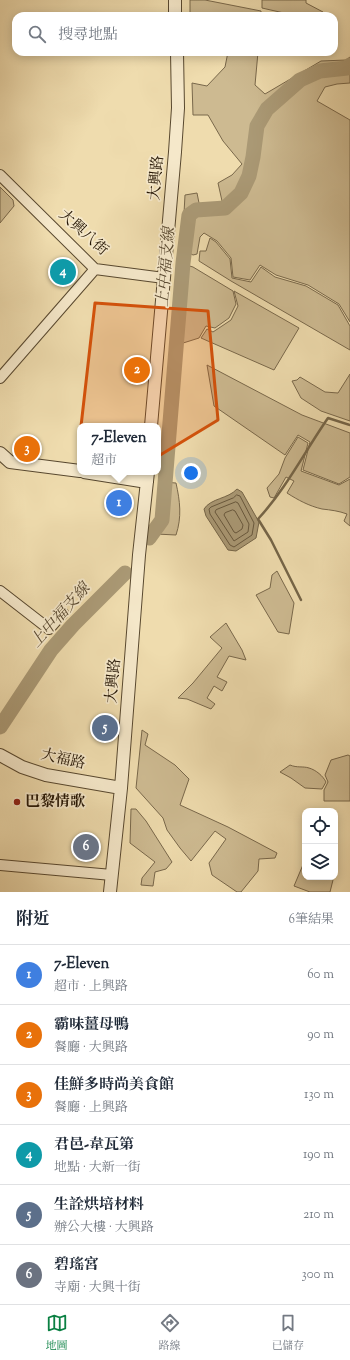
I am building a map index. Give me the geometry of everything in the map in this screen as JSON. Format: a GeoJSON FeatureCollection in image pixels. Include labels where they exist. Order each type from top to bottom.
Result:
{"type":"FeatureCollection","features":[{"type":"Feature","properties":{"kind":"street"},"geometry":{"type":"LineString","coordinates":[[175,0],[176,12]]}},
{"type":"Feature","properties":{"kind":"street","name":"大興路"},"geometry":{"type":"LineString","coordinates":[[151,423],[176,152],[178,108],[177,56]]}},
{"type":"Feature","properties":{"kind":"street","name":"大興八街"},"geometry":{"type":"LineString","coordinates":[[0,175],[95,268],[164,278]]}},
{"type":"Feature","properties":{"kind":"street"},"geometry":{"type":"LineString","coordinates":[[0,378],[95,268]]}},
{"type":"Feature","properties":{"kind":"street"},"geometry":{"type":"LineString","coordinates":[[0,453],[10,462],[77,471]]}},
{"type":"Feature","properties":{"kind":"street"},"geometry":{"type":"LineString","coordinates":[[122,475],[148,477]]}},
{"type":"Feature","properties":{"kind":"street","name":"大興路"},"geometry":{"type":"LineString","coordinates":[[110,892],[121,788],[139,555],[148,477]]}},
{"type":"Feature","properties":{"kind":"street"},"geometry":{"type":"LineString","coordinates":[[0,591],[49,629],[63,613]]}},
{"type":"Feature","properties":{"kind":"street","name":"大福路"},"geometry":{"type":"LineString","coordinates":[[0,755],[22,767],[46,775],[121,788]]}},
{"type":"Feature","properties":{"kind":"street"},"geometry":{"type":"LineString","coordinates":[[0,865],[112,875]]}},
{"type":"Feature","properties":{"kind":"highlighted area"},"geometry":{"type":"Polygon","coordinates":[[[95,303],[208,311],[218,420],[142,466],[80,435],[95,303]]]}},
{"type":"Feature","properties":{"kind":"shaded area"},"geometry":{"type":"Polygon","coordinates":[[[190,0],[205,0],[261,11],[261,12],[190,12],[190,0]]]}},
{"type":"Feature","properties":{"kind":"shaded area"},"geometry":{"type":"Polygon","coordinates":[[[262,0],[306,0],[306,3],[323,12],[280,12],[262,8],[262,0]]]}},
{"type":"Feature","properties":{"kind":"shaded area"},"geometry":{"type":"Polygon","coordinates":[[[227,56],[258,56],[255,85],[265,94],[321,61],[346,60],[350,57],[350,83],[325,87],[317,101],[350,120],[350,322],[339,304],[308,285],[276,275],[260,265],[250,280],[233,277],[231,258],[217,241],[204,233],[200,237],[197,254],[193,255],[182,249],[185,195],[197,193],[201,213],[224,210],[218,183],[232,175],[242,164],[223,141],[208,115],[193,115],[192,83],[207,86],[225,67],[227,56]]]}},
{"type":"Feature","properties":{"kind":"shaded area"},"geometry":{"type":"Polygon","coordinates":[[[0,187],[13,200],[14,206],[0,223],[0,187]]]}},
{"type":"Feature","properties":{"kind":"shaded area"},"geometry":{"type":"Polygon","coordinates":[[[210,238],[216,242],[230,259],[232,278],[251,282],[261,267],[275,277],[306,286],[338,305],[350,326],[350,350],[199,261],[200,251],[206,251],[210,238]]]}},
{"type":"Feature","properties":{"kind":"shaded area"},"geometry":{"type":"Polygon","coordinates":[[[186,265],[193,267],[233,291],[236,304],[229,318],[215,328],[206,326],[199,338],[180,344],[186,265]]]}},
{"type":"Feature","properties":{"kind":"shaded area"},"geometry":{"type":"Polygon","coordinates":[[[234,291],[299,328],[274,370],[201,338],[207,329],[213,332],[231,320],[238,306],[234,291]]]}},
{"type":"Feature","properties":{"kind":"shaded area"},"geometry":{"type":"Polygon","coordinates":[[[207,365],[302,415],[350,433],[350,477],[339,484],[303,470],[310,442],[298,435],[285,455],[214,406],[207,365]]]}},
{"type":"Feature","properties":{"kind":"shaded area"},"geometry":{"type":"Polygon","coordinates":[[[350,374],[350,421],[321,411],[301,398],[292,381],[297,380],[300,377],[325,392],[338,393],[350,374]]]}},
{"type":"Feature","properties":{"kind":"shaded area"},"geometry":{"type":"Polygon","coordinates":[[[298,437],[308,443],[301,471],[339,485],[350,479],[350,526],[344,521],[347,514],[313,506],[287,493],[294,481],[286,477],[274,498],[270,497],[267,488],[279,474],[285,458],[298,437]]]}},
{"type":"Feature","properties":{"kind":"shaded area"},"geometry":{"type":"Polygon","coordinates":[[[162,482],[176,483],[180,509],[176,535],[156,534],[162,482]]]}},
{"type":"Feature","properties":{"kind":"shaded area"},"geometry":{"type":"Polygon","coordinates":[[[277,571],[294,603],[289,634],[278,632],[256,595],[270,588],[272,575],[277,571]]]}},
{"type":"Feature","properties":{"kind":"shaded area"},"geometry":{"type":"Polygon","coordinates":[[[226,623],[242,650],[246,660],[229,656],[217,677],[227,682],[222,691],[214,686],[207,698],[215,704],[211,709],[187,699],[178,698],[193,683],[222,648],[210,637],[226,623]]]}},
{"type":"Feature","properties":{"kind":"shaded area"},"geometry":{"type":"Polygon","coordinates":[[[142,730],[148,734],[145,745],[175,765],[189,779],[180,805],[228,827],[277,853],[275,858],[259,859],[258,871],[241,892],[237,892],[212,875],[209,863],[226,839],[215,831],[191,861],[167,830],[163,818],[136,788],[142,730]]]}},
{"type":"Feature","properties":{"kind":"shaded area"},"geometry":{"type":"Polygon","coordinates":[[[348,755],[350,756],[350,801],[324,801],[324,790],[328,782],[325,775],[331,760],[348,755]]]}},
{"type":"Feature","properties":{"kind":"shaded area"},"geometry":{"type":"Polygon","coordinates":[[[290,765],[307,767],[317,772],[326,782],[322,789],[305,788],[280,772],[290,765]]]}},
{"type":"Feature","properties":{"kind":"shaded area"},"geometry":{"type":"Polygon","coordinates":[[[131,809],[136,809],[146,821],[172,862],[166,869],[155,872],[153,886],[141,885],[142,878],[155,862],[130,843],[131,809]]]}},
{"type":"Feature","properties":{"kind":"shaded area"},"geometry":{"type":"Polygon","coordinates":[[[302,867],[302,880],[333,880],[330,892],[310,892],[294,886],[302,867]]]}},
{"type":"Feature","properties":{"kind":"water"},"geometry":{"type":"Polygon","coordinates":[[[237,489],[242,492],[259,522],[256,538],[236,551],[228,550],[206,516],[204,509],[207,505],[229,495],[237,489]]]}},
{"type":"Feature","properties":{"kind":"waterway","name":"上中福支線"},"geometry":{"type":"LineString","coordinates":[[149,538],[162,520],[183,263],[189,215],[196,210],[225,208],[241,193],[249,176],[257,126],[267,109],[300,80],[320,71],[347,68],[350,65]]}},
{"type":"Feature","properties":{"kind":"waterway"},"geometry":{"type":"LineString","coordinates":[[301,600],[271,540],[258,519],[278,495],[328,418],[350,425]]}},
{"type":"Feature","properties":{"kind":"waterway","name":"上中福支線"},"geometry":{"type":"LineString","coordinates":[[0,727],[51,650],[73,625],[125,573]]}},
{"type":"Feature","properties":{"kind":"place","name":"君邑-韋瓦第"},"geometry":{"type":"Point","coordinates":[63,272]}},
{"type":"Feature","properties":{"kind":"place","name":"霸味薑母鴨"},"geometry":{"type":"Point","coordinates":[137,370]}},
{"type":"Feature","properties":{"kind":"place","name":"佳鮮多時尚美食館"},"geometry":{"type":"Point","coordinates":[27,449]}},
{"type":"Feature","properties":{"kind":"place","name":"7-Eleven"},"geometry":{"type":"Point","coordinates":[119,503]}},
{"type":"Feature","properties":{"kind":"place","name":"生詮烘培材料"},"geometry":{"type":"Point","coordinates":[105,728]}},
{"type":"Feature","properties":{"kind":"place","name":"巴黎情歌"},"geometry":{"type":"Point","coordinates":[17,802]}},
{"type":"Feature","properties":{"kind":"place","name":"碧瑤宮"},"geometry":{"type":"Point","coordinates":[86,847]}}]}
